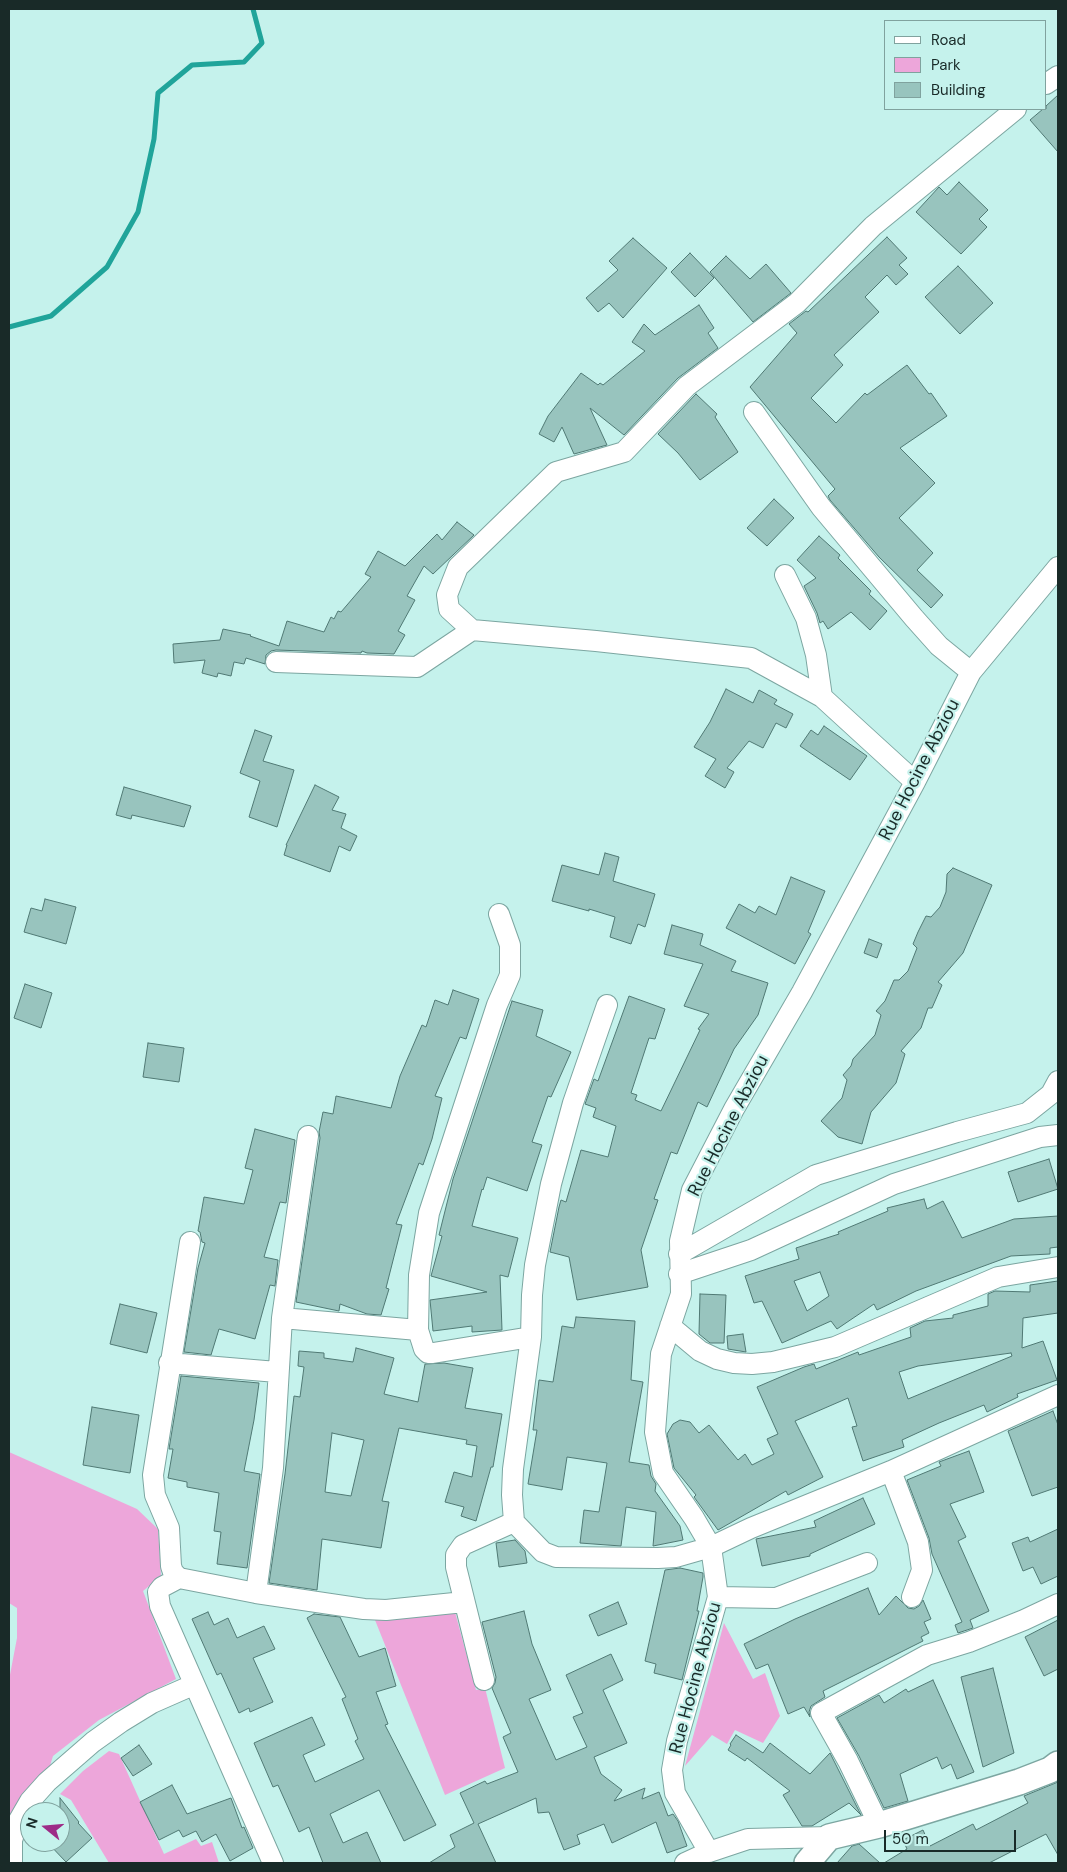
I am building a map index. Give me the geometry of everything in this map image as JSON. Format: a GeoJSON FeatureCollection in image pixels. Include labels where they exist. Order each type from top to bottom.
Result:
{"type":"FeatureCollection","features":[{"type":"Feature","properties":{"kind":"main road"},"geometry":{"type":"LineString","coordinates":[[807,1863],[829,1837],[879,1825],[1019,1782],[1050,1770],[1058,1764]]}},
{"type":"Feature","properties":{"kind":"street"},"geometry":{"type":"LineString","coordinates":[[1047,83],[1058,76]]}},
{"type":"Feature","properties":{"kind":"street"},"geometry":{"type":"LineString","coordinates":[[915,782],[822,697],[751,658],[596,640],[472,630],[449,609],[447,595],[458,567],[556,472],[624,452],[687,386],[796,303],[873,226],[1015,110]]}},
{"type":"Feature","properties":{"kind":"street"},"geometry":{"type":"LineString","coordinates":[[754,412],[830,518],[927,632],[940,646],[971,672]]}},
{"type":"Feature","properties":{"kind":"street","name":"Rue Hocine Abziou"},"geometry":{"type":"LineString","coordinates":[[709,1852],[675,1793],[672,1770],[677,1742],[718,1596],[711,1547],[694,1518],[663,1474],[655,1432],[661,1354],[680,1294],[680,1241],[692,1190],[734,1109],[802,992],[915,782],[971,672],[1058,567]]}},
{"type":"Feature","properties":{"kind":"street"},"geometry":{"type":"LineString","coordinates":[[785,575],[806,618],[816,654],[822,697]]}},
{"type":"Feature","properties":{"kind":"street"},"geometry":{"type":"LineString","coordinates":[[276,662],[417,667],[472,630]]}},
{"type":"Feature","properties":{"kind":"street"},"geometry":{"type":"LineString","coordinates":[[499,914],[510,945],[510,975],[497,1005],[429,1213],[419,1275],[418,1330],[424,1349],[428,1353],[531,1337]]}},
{"type":"Feature","properties":{"kind":"street"},"geometry":{"type":"LineString","coordinates":[[607,1005],[573,1102],[551,1184],[535,1265],[531,1337],[513,1470],[514,1522],[543,1552],[556,1557],[658,1558],[676,1556],[711,1547],[751,1528],[891,1471],[1058,1394]]}},
{"type":"Feature","properties":{"kind":"street"},"geometry":{"type":"LineString","coordinates":[[679,1254],[816,1175],[1026,1113],[1051,1094],[1058,1082]]}},
{"type":"Feature","properties":{"kind":"street"},"geometry":{"type":"LineString","coordinates":[[679,1274],[751,1250],[894,1184],[1040,1137],[1058,1135]]}},
{"type":"Feature","properties":{"kind":"street"},"geometry":{"type":"LineString","coordinates":[[256,1593],[273,1468],[282,1318],[308,1136]]}},
{"type":"Feature","properties":{"kind":"street"},"geometry":{"type":"LineString","coordinates":[[179,1578],[171,1566],[169,1528],[156,1495],[152,1475],[190,1242]]}},
{"type":"Feature","properties":{"kind":"street"},"geometry":{"type":"LineString","coordinates":[[670,1326],[700,1351],[717,1359],[734,1363],[752,1364],[773,1362],[835,1347],[998,1278],[1058,1267]]}},
{"type":"Feature","properties":{"kind":"street"},"geometry":{"type":"LineString","coordinates":[[282,1318],[418,1330]]}},
{"type":"Feature","properties":{"kind":"street"},"geometry":{"type":"LineString","coordinates":[[169,1363],[278,1372]]}},
{"type":"Feature","properties":{"kind":"street"},"geometry":{"type":"LineString","coordinates":[[891,1471],[918,1542],[922,1570],[912,1597]]}},
{"type":"Feature","properties":{"kind":"street"},"geometry":{"type":"LineString","coordinates":[[484,1680],[464,1602],[456,1561],[459,1550],[463,1545],[514,1522]]}},
{"type":"Feature","properties":{"kind":"street"},"geometry":{"type":"LineString","coordinates":[[718,1596],[776,1598],[867,1563]]}},
{"type":"Feature","properties":{"kind":"street"},"geometry":{"type":"LineString","coordinates":[[273,1863],[193,1685],[160,1606],[158,1592],[162,1587],[179,1578],[256,1593],[375,1610],[464,1602]]}},
{"type":"Feature","properties":{"kind":"street"},"geometry":{"type":"LineString","coordinates":[[879,1825],[848,1761],[821,1713],[927,1655],[996,1631],[1058,1604]]}},
{"type":"Feature","properties":{"kind":"street"},"geometry":{"type":"LineString","coordinates":[[12,1863],[12,1840],[19,1820],[30,1801],[47,1782],[93,1742],[121,1722],[152,1703],[193,1685]]}},
{"type":"Feature","properties":{"kind":"street"},"geometry":{"type":"LineString","coordinates":[[685,1863],[748,1838],[829,1837]]}},
{"type":"Feature","properties":{"kind":"green space"},"geometry":{"type":"Polygon","coordinates":[[[9,1452],[137,1509],[158,1529],[161,1576],[143,1591],[176,1679],[99,1720],[53,1756],[49,1769],[18,1804],[9,1819],[9,1680],[17,1638],[17,1608],[9,1603],[9,1452]]]}},
{"type":"Feature","properties":{"kind":"green space"},"geometry":{"type":"Polygon","coordinates":[[[455,1612],[476,1690],[485,1688],[505,1768],[445,1795],[375,1620],[455,1612]]]}},
{"type":"Feature","properties":{"kind":"green space"},"geometry":{"type":"Polygon","coordinates":[[[724,1623],[753,1679],[765,1673],[780,1716],[763,1743],[735,1730],[727,1744],[712,1735],[685,1766],[724,1623]]]}},
{"type":"Feature","properties":{"kind":"green space"},"geometry":{"type":"Polygon","coordinates":[[[109,1751],[119,1754],[164,1854],[196,1839],[201,1846],[212,1842],[219,1863],[109,1863],[71,1800],[60,1794],[83,1771],[109,1751]]]}},
{"type":"Feature","properties":{"kind":"building"},"geometry":{"type":"Polygon","coordinates":[[[1058,95],[1058,152],[1030,120],[1042,110],[1047,110],[1047,105],[1058,95]]]}},
{"type":"Feature","properties":{"kind":"building"},"geometry":{"type":"Polygon","coordinates":[[[959,182],[988,210],[979,219],[987,227],[961,254],[916,212],[939,187],[947,195],[959,182]]]}},
{"type":"Feature","properties":{"kind":"building"},"geometry":{"type":"Polygon","coordinates":[[[887,237],[907,258],[899,265],[908,274],[896,285],[887,275],[865,297],[879,312],[834,355],[843,365],[811,398],[836,423],[865,393],[867,395],[907,365],[929,394],[931,393],[947,416],[900,448],[935,483],[899,518],[933,553],[917,570],[943,595],[931,608],[879,557],[830,500],[828,496],[835,489],[750,387],[797,333],[789,324],[806,311],[808,312],[887,237]]]}},
{"type":"Feature","properties":{"kind":"building"},"geometry":{"type":"Polygon","coordinates":[[[633,238],[667,268],[623,318],[609,303],[598,312],[586,298],[618,270],[609,261],[633,238]]]}},
{"type":"Feature","properties":{"kind":"building"},"geometry":{"type":"Polygon","coordinates":[[[690,253],[714,278],[695,297],[671,272],[690,253]]]}},
{"type":"Feature","properties":{"kind":"building"},"geometry":{"type":"Polygon","coordinates":[[[726,256],[750,279],[766,264],[791,293],[753,322],[710,272],[726,256]]]}},
{"type":"Feature","properties":{"kind":"building"},"geometry":{"type":"Polygon","coordinates":[[[958,266],[993,303],[960,334],[925,297],[958,266]]]}},
{"type":"Feature","properties":{"kind":"building"},"geometry":{"type":"Polygon","coordinates":[[[699,305],[714,328],[708,333],[718,348],[678,378],[624,435],[590,408],[607,445],[574,454],[562,427],[554,442],[539,434],[548,416],[581,373],[598,385],[600,383],[603,385],[645,351],[632,342],[644,324],[655,335],[699,305]]]}},
{"type":"Feature","properties":{"kind":"building"},"geometry":{"type":"Polygon","coordinates":[[[696,394],[717,414],[715,417],[738,452],[700,480],[678,453],[658,434],[696,394]]]}},
{"type":"Feature","properties":{"kind":"building"},"geometry":{"type":"Polygon","coordinates":[[[774,499],[794,518],[767,546],[747,528],[774,499]]]}},
{"type":"Feature","properties":{"kind":"building"},"geometry":{"type":"Polygon","coordinates":[[[457,522],[474,535],[433,574],[424,566],[407,596],[415,600],[398,631],[405,635],[394,654],[367,653],[362,651],[361,653],[276,650],[266,655],[265,664],[246,658],[244,664],[234,662],[231,676],[218,673],[217,677],[202,673],[205,660],[174,663],[173,644],[220,640],[223,629],[251,635],[279,646],[287,621],[324,632],[331,617],[334,619],[338,611],[341,612],[371,577],[365,574],[378,551],[405,566],[437,534],[442,540],[457,522]]]}},
{"type":"Feature","properties":{"kind":"building"},"geometry":{"type":"Polygon","coordinates":[[[819,536],[840,555],[838,558],[871,591],[869,594],[887,611],[870,630],[851,612],[828,629],[823,621],[820,623],[804,586],[816,578],[797,560],[819,536]]]}},
{"type":"Feature","properties":{"kind":"building"},"geometry":{"type":"Polygon","coordinates":[[[726,689],[753,703],[759,690],[777,700],[774,704],[793,714],[786,728],[776,723],[763,748],[749,741],[727,768],[734,772],[725,788],[705,776],[716,759],[694,747],[710,722],[726,689]]]}},
{"type":"Feature","properties":{"kind":"building"},"geometry":{"type":"Polygon","coordinates":[[[824,726],[867,756],[850,780],[800,746],[811,730],[818,735],[824,726]]]}},
{"type":"Feature","properties":{"kind":"building"},"geometry":{"type":"Polygon","coordinates":[[[255,730],[272,736],[263,761],[294,770],[277,827],[249,817],[260,781],[240,773],[255,730]]]}},
{"type":"Feature","properties":{"kind":"building"},"geometry":{"type":"Polygon","coordinates":[[[315,785],[339,797],[332,810],[346,814],[341,828],[357,836],[350,851],[339,846],[330,872],[284,855],[286,845],[315,785]]]}},
{"type":"Feature","properties":{"kind":"building"},"geometry":{"type":"Polygon","coordinates":[[[124,787],[191,806],[184,827],[132,815],[131,819],[116,815],[124,787]]]}},
{"type":"Feature","properties":{"kind":"building"},"geometry":{"type":"Polygon","coordinates":[[[605,853],[619,857],[613,881],[655,894],[645,927],[638,924],[631,944],[610,937],[615,917],[552,901],[562,865],[599,875],[605,853]]]}},
{"type":"Feature","properties":{"kind":"building"},"geometry":{"type":"Polygon","coordinates":[[[953,868],[992,885],[963,953],[938,982],[942,985],[932,1008],[928,1008],[921,1028],[901,1051],[905,1054],[896,1083],[871,1112],[862,1144],[838,1137],[821,1121],[842,1098],[847,1080],[843,1075],[851,1066],[853,1059],[875,1035],[881,1015],[876,1011],[885,1001],[894,980],[899,980],[908,971],[917,948],[913,944],[918,932],[926,916],[931,917],[940,907],[946,892],[947,874],[953,868]]]}},
{"type":"Feature","properties":{"kind":"building"},"geometry":{"type":"Polygon","coordinates":[[[791,877],[825,891],[808,932],[811,934],[795,964],[726,928],[739,904],[755,913],[759,906],[776,915],[791,877]]]}},
{"type":"Feature","properties":{"kind":"building"},"geometry":{"type":"Polygon","coordinates":[[[45,899],[76,907],[66,944],[24,932],[31,908],[42,911],[45,899]]]}},
{"type":"Feature","properties":{"kind":"building"},"geometry":{"type":"Polygon","coordinates":[[[672,925],[703,934],[700,945],[736,961],[731,971],[768,983],[758,1015],[734,1049],[707,1107],[698,1102],[677,1154],[671,1152],[654,1199],[658,1200],[641,1250],[648,1287],[577,1300],[569,1257],[550,1252],[561,1200],[566,1202],[581,1150],[608,1157],[616,1126],[593,1117],[596,1108],[585,1104],[594,1079],[598,1081],[629,996],[665,1009],[655,1039],[649,1038],[631,1093],[637,1095],[635,1100],[661,1111],[700,1030],[698,1029],[709,1014],[684,1006],[703,964],[664,954],[672,925]]]}},
{"type":"Feature","properties":{"kind":"building"},"geometry":{"type":"Polygon","coordinates":[[[869,939],[882,944],[877,958],[864,953],[869,939]]]}},
{"type":"Feature","properties":{"kind":"building"},"geometry":{"type":"Polygon","coordinates":[[[25,984],[52,993],[41,1028],[14,1018],[25,984]]]}},
{"type":"Feature","properties":{"kind":"building"},"geometry":{"type":"Polygon","coordinates":[[[453,990],[479,999],[466,1039],[460,1037],[435,1096],[442,1098],[432,1139],[423,1165],[419,1163],[396,1224],[402,1225],[386,1288],[389,1289],[381,1315],[367,1314],[340,1304],[339,1311],[296,1302],[323,1112],[333,1114],[336,1096],[391,1108],[400,1076],[422,1025],[426,1027],[435,1000],[448,1005],[453,990]]]}},
{"type":"Feature","properties":{"kind":"building"},"geometry":{"type":"Polygon","coordinates":[[[512,1001],[543,1010],[536,1036],[571,1052],[551,1097],[548,1096],[532,1142],[542,1145],[527,1191],[487,1177],[472,1226],[518,1238],[508,1277],[500,1275],[502,1330],[472,1332],[472,1326],[433,1331],[430,1300],[487,1292],[431,1276],[442,1236],[439,1235],[453,1179],[512,1001]]]}},
{"type":"Feature","properties":{"kind":"building"},"geometry":{"type":"Polygon","coordinates":[[[148,1043],[184,1048],[179,1082],[143,1077],[148,1043]]]}},
{"type":"Feature","properties":{"kind":"building"},"geometry":{"type":"Polygon","coordinates":[[[255,1129],[295,1140],[286,1203],[280,1202],[264,1257],[278,1260],[275,1286],[270,1285],[255,1339],[219,1329],[211,1355],[184,1352],[198,1268],[205,1243],[202,1242],[200,1232],[198,1231],[204,1197],[244,1204],[253,1170],[245,1168],[255,1129]]]}},
{"type":"Feature","properties":{"kind":"building"},"geometry":{"type":"Polygon","coordinates":[[[1049,1159],[1058,1189],[1018,1202],[1008,1172],[1049,1159]]]}},
{"type":"Feature","properties":{"kind":"building"},"geometry":{"type":"Polygon","coordinates":[[[924,1199],[927,1209],[943,1201],[962,1238],[1014,1219],[1058,1216],[1058,1247],[1050,1248],[1050,1254],[1011,1256],[916,1291],[877,1310],[874,1304],[837,1329],[831,1321],[782,1343],[762,1301],[754,1303],[745,1276],[799,1259],[796,1248],[839,1234],[838,1232],[888,1211],[887,1208],[924,1199]],[[820,1272],[794,1281],[807,1311],[829,1296],[820,1272]]]}},
{"type":"Feature","properties":{"kind":"building"},"geometry":{"type":"Polygon","coordinates":[[[1058,1281],[1058,1313],[1023,1318],[1022,1348],[1043,1341],[1057,1380],[1017,1394],[1018,1397],[987,1412],[984,1405],[939,1423],[902,1440],[904,1447],[863,1461],[852,1427],[857,1426],[848,1398],[795,1421],[823,1477],[788,1495],[786,1491],[718,1530],[694,1497],[696,1495],[674,1468],[667,1434],[673,1424],[680,1420],[690,1422],[699,1433],[709,1425],[738,1460],[745,1454],[752,1465],[774,1454],[767,1439],[778,1434],[757,1387],[804,1367],[814,1364],[816,1369],[858,1352],[859,1355],[911,1337],[910,1328],[925,1321],[953,1318],[953,1315],[988,1306],[988,1294],[995,1291],[1030,1292],[1030,1285],[1058,1281]],[[1011,1353],[918,1366],[899,1372],[908,1399],[1012,1356],[1011,1353]]]}},
{"type":"Feature","properties":{"kind":"building"},"geometry":{"type":"Polygon","coordinates":[[[700,1294],[726,1295],[724,1343],[710,1343],[699,1334],[700,1294]]]}},
{"type":"Feature","properties":{"kind":"building"},"geometry":{"type":"Polygon","coordinates":[[[120,1304],[157,1313],[147,1353],[110,1344],[120,1304]]]}},
{"type":"Feature","properties":{"kind":"building"},"geometry":{"type":"Polygon","coordinates":[[[576,1317],[635,1321],[631,1380],[643,1382],[629,1462],[649,1465],[651,1476],[656,1484],[655,1491],[680,1526],[683,1540],[653,1546],[656,1512],[626,1507],[621,1546],[580,1543],[584,1510],[599,1512],[607,1463],[567,1457],[562,1490],[528,1484],[537,1430],[533,1430],[539,1380],[553,1382],[562,1326],[574,1328],[576,1317]]]}},
{"type":"Feature","properties":{"kind":"building"},"geometry":{"type":"Polygon","coordinates":[[[743,1334],[746,1352],[728,1349],[727,1336],[743,1334]]]}},
{"type":"Feature","properties":{"kind":"building"},"geometry":{"type":"Polygon","coordinates":[[[356,1348],[394,1358],[384,1394],[418,1402],[425,1364],[444,1363],[473,1368],[465,1408],[502,1414],[493,1467],[491,1467],[476,1521],[461,1516],[464,1507],[445,1502],[454,1472],[472,1477],[477,1446],[466,1444],[467,1440],[399,1428],[382,1501],[389,1502],[381,1548],[322,1539],[317,1590],[269,1583],[294,1396],[300,1397],[304,1367],[298,1366],[299,1351],[324,1353],[324,1358],[353,1362],[356,1348]],[[332,1433],[325,1492],[351,1496],[364,1440],[332,1433]]]}},
{"type":"Feature","properties":{"kind":"building"},"geometry":{"type":"Polygon","coordinates":[[[181,1376],[259,1383],[244,1471],[260,1474],[247,1568],[217,1564],[221,1532],[214,1531],[219,1493],[187,1487],[187,1482],[168,1478],[173,1449],[169,1449],[181,1376]]]}},
{"type":"Feature","properties":{"kind":"building"},"geometry":{"type":"Polygon","coordinates":[[[92,1407],[139,1415],[130,1473],[83,1465],[92,1407]]]}},
{"type":"Feature","properties":{"kind":"building"},"geometry":{"type":"Polygon","coordinates":[[[1053,1411],[1058,1425],[1058,1487],[1032,1496],[1008,1431],[1053,1411]]]}},
{"type":"Feature","properties":{"kind":"building"},"geometry":{"type":"Polygon","coordinates":[[[969,1451],[984,1492],[950,1504],[966,1537],[958,1541],[989,1611],[970,1620],[973,1628],[958,1633],[955,1625],[962,1622],[932,1554],[929,1538],[907,1480],[941,1466],[939,1462],[969,1451]]]}},
{"type":"Feature","properties":{"kind":"building"},"geometry":{"type":"Polygon","coordinates":[[[863,1498],[875,1524],[810,1554],[810,1556],[762,1566],[756,1539],[816,1527],[814,1521],[863,1498]]]}},
{"type":"Feature","properties":{"kind":"building"},"geometry":{"type":"Polygon","coordinates":[[[1058,1529],[1058,1576],[1041,1584],[1033,1567],[1023,1571],[1012,1543],[1028,1537],[1030,1542],[1058,1529]]]}},
{"type":"Feature","properties":{"kind":"building"},"geometry":{"type":"Polygon","coordinates":[[[515,1540],[525,1551],[527,1563],[499,1567],[496,1543],[515,1540]]]}},
{"type":"Feature","properties":{"kind":"building"},"geometry":{"type":"Polygon","coordinates":[[[680,1568],[703,1573],[697,1611],[699,1611],[682,1680],[654,1673],[656,1664],[645,1661],[665,1570],[680,1568]]]}},
{"type":"Feature","properties":{"kind":"building"},"geometry":{"type":"Polygon","coordinates":[[[868,1588],[879,1615],[896,1596],[908,1608],[914,1609],[923,1600],[931,1619],[924,1622],[929,1633],[921,1637],[923,1641],[823,1691],[825,1697],[811,1706],[810,1717],[804,1707],[788,1714],[768,1664],[756,1669],[744,1644],[795,1619],[868,1588]]]}},
{"type":"Feature","properties":{"kind":"building"},"geometry":{"type":"Polygon","coordinates":[[[618,1602],[627,1624],[598,1636],[589,1615],[618,1602]]]}},
{"type":"Feature","properties":{"kind":"building"},"geometry":{"type":"Polygon","coordinates":[[[524,1611],[532,1644],[551,1690],[529,1699],[556,1760],[587,1747],[573,1717],[583,1713],[566,1675],[611,1654],[623,1680],[603,1690],[627,1743],[594,1757],[601,1774],[622,1790],[614,1801],[645,1788],[642,1799],[659,1792],[668,1816],[673,1814],[678,1821],[687,1846],[667,1853],[656,1822],[612,1843],[604,1824],[577,1835],[580,1844],[564,1850],[549,1812],[538,1813],[536,1798],[478,1824],[496,1863],[429,1863],[455,1847],[450,1835],[474,1823],[460,1793],[485,1781],[487,1784],[518,1772],[503,1737],[511,1733],[492,1688],[496,1677],[482,1622],[524,1611]]]}},
{"type":"Feature","properties":{"kind":"building"},"geometry":{"type":"Polygon","coordinates":[[[208,1612],[214,1625],[228,1618],[237,1638],[264,1626],[275,1649],[253,1658],[273,1702],[250,1712],[249,1708],[239,1713],[221,1673],[217,1675],[192,1619],[208,1612]]]}},
{"type":"Feature","properties":{"kind":"building"},"geometry":{"type":"Polygon","coordinates":[[[314,1614],[340,1617],[359,1657],[385,1648],[396,1686],[376,1692],[388,1724],[385,1725],[436,1825],[404,1841],[379,1790],[330,1814],[343,1843],[367,1832],[381,1863],[323,1863],[309,1827],[299,1832],[278,1785],[273,1787],[254,1743],[312,1717],[325,1745],[303,1755],[315,1782],[364,1759],[355,1741],[358,1739],[342,1699],[346,1697],[307,1618],[314,1614]]]}},
{"type":"Feature","properties":{"kind":"building"},"geometry":{"type":"Polygon","coordinates":[[[1058,1620],[1058,1669],[1044,1676],[1025,1637],[1058,1620]]]}},
{"type":"Feature","properties":{"kind":"building"},"geometry":{"type":"Polygon","coordinates":[[[993,1668],[1014,1753],[983,1767],[961,1677],[993,1668]]]}},
{"type":"Feature","properties":{"kind":"building"},"geometry":{"type":"Polygon","coordinates":[[[933,1680],[974,1772],[957,1779],[951,1764],[942,1769],[937,1757],[900,1774],[908,1801],[884,1808],[859,1756],[837,1718],[879,1695],[884,1703],[906,1689],[908,1692],[933,1680]]]}},
{"type":"Feature","properties":{"kind":"building"},"geometry":{"type":"Polygon","coordinates":[[[736,1735],[763,1753],[770,1743],[810,1774],[830,1753],[861,1815],[849,1803],[812,1826],[802,1826],[783,1795],[790,1791],[747,1758],[745,1761],[728,1750],[736,1735]]]}},
{"type":"Feature","properties":{"kind":"building"},"geometry":{"type":"Polygon","coordinates":[[[139,1745],[152,1764],[133,1776],[121,1758],[139,1745]]]}},
{"type":"Feature","properties":{"kind":"building"},"geometry":{"type":"Polygon","coordinates":[[[1058,1782],[1058,1855],[1046,1834],[989,1863],[884,1863],[907,1849],[903,1840],[923,1830],[930,1846],[973,1824],[976,1830],[1028,1803],[1024,1796],[1058,1782]]]}},
{"type":"Feature","properties":{"kind":"building"},"geometry":{"type":"Polygon","coordinates":[[[172,1785],[187,1814],[231,1798],[242,1828],[244,1827],[253,1848],[230,1861],[216,1834],[202,1842],[196,1831],[183,1837],[179,1830],[159,1840],[140,1802],[172,1785]]]}},
{"type":"Feature","properties":{"kind":"building"},"geometry":{"type":"Polygon","coordinates":[[[70,1811],[78,1823],[92,1838],[66,1862],[56,1852],[70,1852],[70,1811]]]}},
{"type":"Feature","properties":{"kind":"building"},"geometry":{"type":"Polygon","coordinates":[[[859,1844],[880,1863],[837,1863],[852,1846],[859,1844]]]}},
{"type":"Feature","properties":{"kind":"waterway"},"geometry":{"type":"LineString","coordinates":[[9,327],[51,316],[107,267],[138,212],[154,139],[158,93],[192,65],[244,62],[262,43],[253,9]]}}]}
